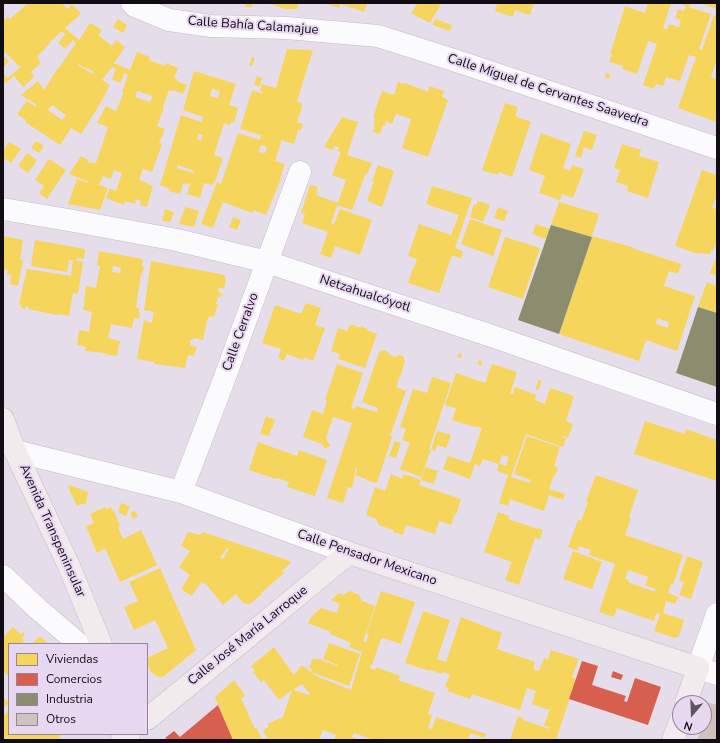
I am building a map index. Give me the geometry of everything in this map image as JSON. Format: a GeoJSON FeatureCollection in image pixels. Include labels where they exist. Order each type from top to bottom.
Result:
{"type":"FeatureCollection","features":[{"type":"Feature","properties":{"kind":"main road","name":"Avenida Transpeninsular"},"geometry":{"type":"LineString","coordinates":[[3,419],[15,451],[69,566],[101,643]]}},
{"type":"Feature","properties":{"kind":"main road","name":"Calle Pensador Mexicano"},"geometry":{"type":"LineString","coordinates":[[349,553],[708,671]]}},
{"type":"Feature","properties":{"kind":"main road","name":"Calle José María Larroque"},"geometry":{"type":"LineString","coordinates":[[148,718],[349,553]]}},
{"type":"Feature","properties":{"kind":"main road"},"geometry":{"type":"LineString","coordinates":[[692,695],[708,671]]}},
{"type":"Feature","properties":{"kind":"street","name":"Calle Bahía Calamajue"},"geometry":{"type":"LineString","coordinates":[[132,3],[169,20],[211,26],[287,28],[378,36]]}},
{"type":"Feature","properties":{"kind":"street","name":"Calle Miguel de Cervantes Saavedra"},"geometry":{"type":"LineString","coordinates":[[378,36],[717,148]]}},
{"type":"Feature","properties":{"kind":"street","name":"Calle Cerralvo"},"geometry":{"type":"LineString","coordinates":[[181,492],[300,172]]}},
{"type":"Feature","properties":{"kind":"street","name":"Netzahualcóyotl"},"geometry":{"type":"LineString","coordinates":[[3,209],[177,240],[267,262],[486,334],[717,414]]}},
{"type":"Feature","properties":{"kind":"street","name":"Calle Pensador Mexicano"},"geometry":{"type":"LineString","coordinates":[[15,451],[181,492],[349,553]]}},
{"type":"Feature","properties":{"kind":"street"},"geometry":{"type":"LineString","coordinates":[[3,576],[38,609],[78,643]]}},
{"type":"Feature","properties":{"kind":"street"},"geometry":{"type":"LineString","coordinates":[[708,671],[717,614]]}},
{"type":"Feature","properties":{"kind":"building: Viviendas"},"geometry":{"type":"Polygon","coordinates":[[[28,3],[62,3],[67,9],[72,4],[81,14],[65,28],[79,40],[90,23],[102,30],[98,35],[112,46],[116,40],[125,47],[114,63],[130,70],[137,52],[150,57],[149,60],[165,66],[166,63],[178,68],[174,78],[177,79],[177,81],[187,85],[183,94],[169,90],[157,126],[165,129],[159,143],[162,144],[152,172],[143,169],[139,180],[153,186],[147,207],[140,205],[141,201],[136,199],[135,204],[125,201],[124,205],[106,198],[110,188],[116,191],[122,173],[114,170],[111,179],[103,176],[99,185],[108,188],[100,210],[68,204],[77,179],[89,183],[69,174],[81,156],[88,160],[87,162],[96,163],[108,127],[97,123],[106,106],[116,111],[124,92],[122,92],[128,75],[125,73],[120,83],[112,79],[116,69],[112,67],[102,80],[110,85],[81,134],[71,128],[60,145],[25,122],[26,120],[17,114],[27,101],[36,107],[37,105],[21,95],[38,81],[44,90],[76,43],[73,40],[65,49],[58,43],[65,34],[62,31],[37,57],[41,63],[31,72],[34,77],[23,87],[14,76],[6,83],[3,83],[3,73],[7,78],[23,65],[20,67],[5,52],[3,54],[3,21],[8,17],[10,19],[28,3]],[[79,64],[78,65],[92,74],[94,72],[87,68],[86,69],[79,64]],[[137,91],[135,97],[150,102],[153,96],[137,91]],[[52,105],[48,110],[62,120],[66,115],[52,105]]]}},
{"type":"Feature","properties":{"kind":"building: Viviendas"},"geometry":{"type":"Polygon","coordinates":[[[247,3],[253,3],[252,7],[245,7],[247,3]]]}},
{"type":"Feature","properties":{"kind":"building: Viviendas"},"geometry":{"type":"Polygon","coordinates":[[[268,3],[299,3],[297,9],[285,9],[268,3]]]}},
{"type":"Feature","properties":{"kind":"building: Viviendas"},"geometry":{"type":"Polygon","coordinates":[[[324,3],[367,3],[364,12],[340,4],[339,8],[324,3]]]}},
{"type":"Feature","properties":{"kind":"building: Viviendas"},"geometry":{"type":"Polygon","coordinates":[[[418,3],[441,4],[430,23],[411,13],[418,3]]]}},
{"type":"Feature","properties":{"kind":"building: Viviendas"},"geometry":{"type":"Polygon","coordinates":[[[493,3],[534,3],[530,15],[515,10],[513,17],[495,11],[497,5],[493,3]]]}},
{"type":"Feature","properties":{"kind":"building: Viviendas"},"geometry":{"type":"Polygon","coordinates":[[[648,3],[671,3],[663,28],[667,30],[669,24],[679,27],[681,20],[675,18],[678,9],[684,11],[686,6],[678,3],[691,3],[689,7],[711,14],[699,49],[702,50],[714,15],[717,16],[717,60],[711,77],[716,79],[717,75],[717,122],[678,108],[696,57],[689,55],[680,81],[666,77],[663,86],[656,84],[654,89],[643,85],[657,44],[648,41],[637,74],[622,69],[623,66],[609,62],[612,54],[610,54],[625,6],[645,13],[648,3]]]}},
{"type":"Feature","properties":{"kind":"building: Viviendas"},"geometry":{"type":"Polygon","coordinates":[[[699,3],[717,3],[717,9],[699,3]]]}},
{"type":"Feature","properties":{"kind":"building: Viviendas"},"geometry":{"type":"Polygon","coordinates":[[[118,19],[127,25],[123,33],[113,27],[118,19]]]}},
{"type":"Feature","properties":{"kind":"building: Viviendas"},"geometry":{"type":"Polygon","coordinates":[[[435,19],[452,25],[450,31],[433,25],[435,19]]]}},
{"type":"Feature","properties":{"kind":"building: Viviendas"},"geometry":{"type":"Polygon","coordinates":[[[287,49],[313,50],[297,101],[301,103],[302,107],[297,122],[303,124],[301,130],[298,130],[294,144],[281,140],[275,161],[285,164],[280,179],[282,180],[280,181],[266,215],[254,210],[252,213],[223,202],[213,228],[201,224],[217,182],[221,184],[238,133],[260,140],[261,135],[240,129],[252,90],[262,94],[263,92],[260,91],[262,84],[276,88],[287,49]],[[261,145],[258,152],[265,153],[267,147],[261,145]]]}},
{"type":"Feature","properties":{"kind":"building: Viviendas"},"geometry":{"type":"Polygon","coordinates":[[[5,57],[9,62],[3,67],[3,59],[5,57]]]}},
{"type":"Feature","properties":{"kind":"building: Viviendas"},"geometry":{"type":"Polygon","coordinates":[[[252,57],[255,58],[252,66],[249,65],[252,57]]]}},
{"type":"Feature","properties":{"kind":"building: Viviendas"},"geometry":{"type":"Polygon","coordinates":[[[194,71],[236,84],[229,105],[238,108],[234,123],[231,122],[230,125],[224,123],[214,155],[223,158],[216,179],[212,185],[204,183],[200,198],[187,194],[190,184],[183,184],[180,194],[169,191],[170,189],[160,185],[181,115],[202,122],[203,117],[183,110],[194,71]],[[212,89],[210,96],[218,98],[220,91],[212,89]],[[198,134],[197,139],[201,141],[203,135],[198,134]],[[178,165],[177,168],[193,173],[194,171],[178,165]]]}},
{"type":"Feature","properties":{"kind":"building: Viviendas"},"geometry":{"type":"Polygon","coordinates":[[[606,73],[611,74],[609,79],[605,77],[606,73]]]}},
{"type":"Feature","properties":{"kind":"building: Viviendas"},"geometry":{"type":"Polygon","coordinates":[[[257,76],[262,78],[260,86],[254,85],[257,76]]]}},
{"type":"Feature","properties":{"kind":"building: Viviendas"},"geometry":{"type":"Polygon","coordinates":[[[398,82],[405,83],[428,92],[429,86],[444,91],[442,97],[448,100],[428,157],[402,148],[411,119],[396,114],[392,124],[386,121],[380,134],[373,132],[375,117],[373,117],[382,91],[394,95],[398,82]]]}},
{"type":"Feature","properties":{"kind":"building: Viviendas"},"geometry":{"type":"Polygon","coordinates":[[[505,103],[518,107],[515,116],[531,122],[512,177],[499,172],[498,175],[482,170],[505,103]]]}},
{"type":"Feature","properties":{"kind":"building: Viviendas"},"geometry":{"type":"Polygon","coordinates":[[[342,117],[358,122],[347,155],[372,163],[367,174],[366,173],[352,210],[337,205],[346,180],[332,175],[341,152],[337,151],[339,147],[334,146],[333,150],[324,147],[342,117]]]}},
{"type":"Feature","properties":{"kind":"building: Viviendas"},"geometry":{"type":"Polygon","coordinates":[[[584,131],[597,135],[592,150],[584,147],[581,158],[575,156],[584,131]]]}},
{"type":"Feature","properties":{"kind":"building: Viviendas"},"geometry":{"type":"Polygon","coordinates":[[[541,133],[571,144],[563,168],[570,171],[572,165],[584,169],[573,198],[562,194],[560,200],[539,193],[545,176],[529,170],[541,133]]]}},
{"type":"Feature","properties":{"kind":"building: Viviendas"},"geometry":{"type":"Polygon","coordinates":[[[36,141],[44,146],[39,153],[31,148],[36,141]]]}},
{"type":"Feature","properties":{"kind":"building: Viviendas"},"geometry":{"type":"Polygon","coordinates":[[[9,142],[21,149],[11,163],[3,158],[3,151],[9,142]]]}},
{"type":"Feature","properties":{"kind":"building: Viviendas"},"geometry":{"type":"Polygon","coordinates":[[[622,144],[641,150],[639,156],[659,162],[648,198],[627,191],[628,186],[616,182],[620,170],[614,168],[622,144]]]}},
{"type":"Feature","properties":{"kind":"building: Viviendas"},"geometry":{"type":"Polygon","coordinates":[[[27,153],[37,160],[28,173],[18,166],[27,153]]]}},
{"type":"Feature","properties":{"kind":"building: Viviendas"},"geometry":{"type":"Polygon","coordinates":[[[49,159],[66,170],[47,199],[39,193],[44,186],[35,180],[49,159]]]}},
{"type":"Feature","properties":{"kind":"building: Viviendas"},"geometry":{"type":"Polygon","coordinates":[[[378,165],[394,171],[382,207],[367,201],[378,165]]]}},
{"type":"Feature","properties":{"kind":"building: Viviendas"},"geometry":{"type":"Polygon","coordinates":[[[702,170],[717,175],[717,200],[715,200],[712,208],[717,209],[717,241],[713,251],[711,250],[710,254],[695,253],[675,246],[702,170]]]}},
{"type":"Feature","properties":{"kind":"building: Viviendas"},"geometry":{"type":"Polygon","coordinates":[[[310,185],[318,187],[316,195],[338,203],[331,223],[334,224],[340,209],[372,220],[360,255],[335,246],[331,258],[320,254],[328,232],[302,223],[305,214],[301,213],[310,185]]]}},
{"type":"Feature","properties":{"kind":"building: Viviendas"},"geometry":{"type":"Polygon","coordinates":[[[432,186],[472,198],[455,248],[463,251],[461,259],[452,255],[439,293],[408,283],[417,259],[408,256],[419,224],[451,235],[459,215],[426,204],[432,186]]]}},
{"type":"Feature","properties":{"kind":"building: Viviendas"},"geometry":{"type":"Polygon","coordinates":[[[478,201],[490,205],[483,222],[470,217],[474,204],[476,205],[478,201]]]}},
{"type":"Feature","properties":{"kind":"building: Viviendas"},"geometry":{"type":"Polygon","coordinates":[[[559,202],[599,214],[592,236],[632,247],[681,264],[678,274],[669,271],[664,286],[695,296],[677,351],[646,340],[639,361],[559,334],[592,237],[551,225],[559,202]],[[657,318],[656,324],[668,328],[669,322],[657,318]]]}},
{"type":"Feature","properties":{"kind":"building: Viviendas"},"geometry":{"type":"Polygon","coordinates":[[[185,207],[199,211],[194,227],[179,224],[185,207]]]}},
{"type":"Feature","properties":{"kind":"building: Viviendas"},"geometry":{"type":"Polygon","coordinates":[[[498,207],[508,211],[504,221],[494,218],[498,207]]]}},
{"type":"Feature","properties":{"kind":"building: Viviendas"},"geometry":{"type":"Polygon","coordinates":[[[165,209],[174,212],[170,222],[162,221],[165,209]]]}},
{"type":"Feature","properties":{"kind":"building: Viviendas"},"geometry":{"type":"Polygon","coordinates":[[[233,217],[241,220],[237,230],[229,227],[233,217]]]}},
{"type":"Feature","properties":{"kind":"building: Viviendas"},"geometry":{"type":"Polygon","coordinates":[[[470,219],[502,230],[493,256],[461,244],[470,219]]]}},
{"type":"Feature","properties":{"kind":"building: Viviendas"},"geometry":{"type":"Polygon","coordinates":[[[536,224],[550,229],[546,239],[532,234],[536,224]]]}},
{"type":"Feature","properties":{"kind":"building: Viviendas"},"geometry":{"type":"Polygon","coordinates":[[[3,236],[23,240],[20,259],[23,260],[18,286],[10,284],[11,275],[7,274],[8,270],[3,269],[3,236]]]}},
{"type":"Feature","properties":{"kind":"building: Viviendas"},"geometry":{"type":"Polygon","coordinates":[[[505,237],[540,248],[523,299],[488,287],[505,237]]]}},
{"type":"Feature","properties":{"kind":"building: Viviendas"},"geometry":{"type":"Polygon","coordinates":[[[35,240],[85,249],[84,259],[77,258],[76,261],[83,262],[78,294],[73,293],[69,316],[28,309],[29,307],[26,306],[25,309],[21,308],[21,305],[19,304],[27,269],[71,276],[73,260],[69,260],[67,272],[31,266],[35,240]]]}},
{"type":"Feature","properties":{"kind":"building: Viviendas"},"geometry":{"type":"Polygon","coordinates":[[[99,251],[143,259],[142,267],[144,267],[141,274],[136,307],[139,308],[140,312],[139,319],[134,318],[132,328],[111,324],[108,338],[120,341],[117,356],[85,351],[86,347],[77,345],[79,330],[89,332],[92,312],[83,310],[84,300],[86,286],[96,288],[100,266],[97,265],[99,251]],[[113,266],[112,272],[120,273],[121,268],[113,266]]]}},
{"type":"Feature","properties":{"kind":"building: Viviendas"},"geometry":{"type":"Polygon","coordinates":[[[715,260],[717,261],[717,276],[710,273],[715,260]]]}},
{"type":"Feature","properties":{"kind":"building: Viviendas"},"geometry":{"type":"Polygon","coordinates":[[[151,261],[224,275],[226,280],[224,289],[219,287],[218,292],[223,294],[223,296],[220,295],[220,297],[218,297],[216,304],[218,304],[214,317],[208,317],[203,340],[193,338],[193,340],[190,340],[190,345],[197,347],[194,356],[188,355],[185,368],[154,364],[154,362],[137,359],[144,320],[152,323],[154,312],[144,310],[151,261]]]}},
{"type":"Feature","properties":{"kind":"building: Viviendas"},"geometry":{"type":"Polygon","coordinates":[[[707,282],[717,286],[717,313],[698,307],[707,282]]]}},
{"type":"Feature","properties":{"kind":"building: Viviendas"},"geometry":{"type":"Polygon","coordinates":[[[306,303],[321,308],[315,325],[325,328],[313,361],[304,357],[303,360],[287,354],[284,361],[278,358],[281,349],[262,343],[275,305],[301,314],[306,303]]]}},
{"type":"Feature","properties":{"kind":"building: Viviendas"},"geometry":{"type":"Polygon","coordinates":[[[350,324],[361,328],[361,326],[377,334],[365,368],[338,359],[340,354],[331,351],[338,328],[347,331],[350,324]]]}},
{"type":"Feature","properties":{"kind":"building: Viviendas"},"geometry":{"type":"Polygon","coordinates":[[[384,350],[395,357],[399,355],[403,356],[405,362],[396,387],[406,391],[390,436],[392,437],[377,483],[355,475],[358,468],[356,468],[352,488],[348,487],[343,503],[327,498],[352,423],[333,417],[326,438],[330,446],[325,449],[322,444],[303,437],[312,410],[323,414],[327,401],[325,400],[337,364],[363,373],[351,408],[354,409],[356,406],[377,412],[378,408],[362,402],[379,352],[384,350]]]}},
{"type":"Feature","properties":{"kind":"building: Viviendas"},"geometry":{"type":"Polygon","coordinates":[[[459,353],[462,354],[461,358],[457,357],[459,353]]]}},
{"type":"Feature","properties":{"kind":"building: Viviendas"},"geometry":{"type":"Polygon","coordinates":[[[479,360],[482,361],[481,366],[477,364],[479,360]]]}},
{"type":"Feature","properties":{"kind":"building: Viviendas"},"geometry":{"type":"Polygon","coordinates":[[[492,364],[517,372],[510,394],[513,394],[515,387],[536,395],[535,400],[545,404],[550,388],[574,396],[566,421],[573,424],[568,438],[562,437],[566,438],[563,447],[526,434],[511,477],[530,483],[531,480],[514,474],[527,436],[560,447],[554,466],[558,468],[549,489],[565,494],[563,500],[549,495],[544,511],[510,499],[508,506],[499,503],[508,475],[497,471],[499,464],[483,459],[480,466],[475,464],[470,479],[443,469],[448,456],[470,463],[482,428],[452,420],[456,408],[445,405],[456,373],[485,383],[492,364]],[[502,455],[499,463],[506,466],[509,457],[502,455]]]}},
{"type":"Feature","properties":{"kind":"building: Viviendas"},"geometry":{"type":"Polygon","coordinates":[[[432,377],[451,383],[429,449],[431,450],[421,477],[400,469],[410,443],[402,440],[406,429],[400,427],[413,389],[427,393],[432,377]]]}},
{"type":"Feature","properties":{"kind":"building: Viviendas"},"geometry":{"type":"Polygon","coordinates":[[[539,380],[542,381],[538,390],[535,389],[539,380]]]}},
{"type":"Feature","properties":{"kind":"building: Viviendas"},"geometry":{"type":"Polygon","coordinates":[[[266,416],[275,420],[269,436],[260,434],[266,416]]]}},
{"type":"Feature","properties":{"kind":"building: Viviendas"},"geometry":{"type":"Polygon","coordinates":[[[645,421],[685,434],[686,429],[717,440],[717,481],[634,454],[645,421]]]}},
{"type":"Feature","properties":{"kind":"building: Viviendas"},"geometry":{"type":"Polygon","coordinates":[[[437,431],[451,435],[446,448],[437,445],[435,451],[431,450],[437,431]]]}},
{"type":"Feature","properties":{"kind":"building: Viviendas"},"geometry":{"type":"Polygon","coordinates":[[[395,441],[401,443],[396,458],[389,456],[395,441]]]}},
{"type":"Feature","properties":{"kind":"building: Viviendas"},"geometry":{"type":"Polygon","coordinates":[[[258,442],[297,456],[299,450],[327,460],[315,496],[287,487],[289,482],[249,470],[258,442]]]}},
{"type":"Feature","properties":{"kind":"building: Viviendas"},"geometry":{"type":"Polygon","coordinates":[[[425,467],[438,471],[434,484],[421,480],[425,467]]]}},
{"type":"Feature","properties":{"kind":"building: Viviendas"},"geometry":{"type":"Polygon","coordinates":[[[391,474],[402,479],[404,474],[421,480],[419,485],[461,499],[451,525],[439,521],[435,534],[406,525],[403,535],[379,525],[376,519],[366,515],[375,487],[385,491],[391,474]]]}},
{"type":"Feature","properties":{"kind":"building: Viviendas"},"geometry":{"type":"Polygon","coordinates":[[[596,475],[638,490],[625,535],[683,555],[673,585],[671,584],[668,593],[678,597],[675,604],[666,601],[663,613],[684,620],[679,636],[675,638],[654,631],[660,614],[656,613],[654,621],[617,608],[614,617],[599,612],[615,564],[589,555],[591,550],[579,546],[578,551],[568,547],[578,520],[581,521],[588,502],[586,501],[596,475]],[[628,570],[625,579],[629,580],[628,582],[655,592],[656,589],[645,585],[648,577],[628,570]]]}},
{"type":"Feature","properties":{"kind":"building: Viviendas"},"geometry":{"type":"Polygon","coordinates":[[[70,485],[88,492],[86,504],[77,506],[68,487],[70,485]]]}},
{"type":"Feature","properties":{"kind":"building: Viviendas"},"geometry":{"type":"Polygon","coordinates":[[[121,503],[130,506],[126,516],[118,512],[121,503]]]}},
{"type":"Feature","properties":{"kind":"building: Viviendas"},"geometry":{"type":"Polygon","coordinates":[[[105,507],[106,509],[111,507],[114,511],[123,539],[141,530],[157,565],[120,582],[105,548],[97,553],[86,526],[94,523],[90,514],[105,507]]]}},
{"type":"Feature","properties":{"kind":"building: Viviendas"},"geometry":{"type":"Polygon","coordinates":[[[135,511],[138,516],[133,519],[130,513],[135,511]]]}},
{"type":"Feature","properties":{"kind":"building: Viviendas"},"geometry":{"type":"Polygon","coordinates":[[[498,512],[509,516],[508,519],[543,530],[540,539],[535,538],[519,585],[505,580],[512,562],[484,552],[498,512]]]}},
{"type":"Feature","properties":{"kind":"building: Viviendas"},"geometry":{"type":"Polygon","coordinates":[[[188,532],[200,535],[203,532],[290,561],[291,563],[282,571],[284,573],[250,604],[243,603],[236,594],[223,605],[204,582],[203,584],[201,582],[192,596],[181,589],[190,575],[179,567],[190,551],[181,546],[188,532]],[[227,548],[220,558],[223,559],[229,549],[227,548]]]}},
{"type":"Feature","properties":{"kind":"building: Viviendas"},"geometry":{"type":"Polygon","coordinates":[[[573,551],[602,562],[592,589],[563,579],[573,551]]]}},
{"type":"Feature","properties":{"kind":"building: Viviendas"},"geometry":{"type":"Polygon","coordinates":[[[687,556],[703,562],[691,599],[679,595],[684,582],[679,580],[687,556]]]}},
{"type":"Feature","properties":{"kind":"building: Viviendas"},"geometry":{"type":"Polygon","coordinates":[[[160,568],[196,650],[163,677],[158,677],[151,672],[148,666],[148,658],[168,648],[155,620],[134,630],[124,607],[138,601],[129,582],[160,568]]]}},
{"type":"Feature","properties":{"kind":"building: Viviendas"},"geometry":{"type":"Polygon","coordinates":[[[350,591],[359,595],[362,601],[375,606],[363,641],[366,642],[369,635],[366,634],[381,591],[415,602],[401,644],[383,638],[381,639],[370,668],[375,670],[376,667],[400,676],[398,680],[435,693],[428,714],[432,715],[428,728],[432,729],[436,717],[486,734],[484,738],[470,733],[468,740],[374,740],[354,733],[352,737],[357,740],[334,740],[336,735],[323,730],[319,740],[266,740],[267,738],[263,730],[269,727],[267,724],[283,717],[292,690],[279,700],[264,680],[261,682],[253,672],[255,671],[251,666],[274,647],[294,675],[302,665],[316,676],[351,690],[362,652],[349,647],[351,643],[330,634],[331,632],[308,623],[312,616],[321,608],[337,613],[340,604],[331,600],[339,593],[343,595],[350,591]],[[302,684],[293,690],[309,695],[310,694],[302,684]]]}},
{"type":"Feature","properties":{"kind":"building: Viviendas"},"geometry":{"type":"Polygon","coordinates":[[[423,611],[450,620],[437,659],[446,662],[461,617],[502,633],[497,649],[535,662],[533,669],[539,671],[544,658],[548,660],[551,650],[579,659],[572,677],[576,679],[556,740],[510,740],[518,716],[523,718],[523,720],[549,729],[549,727],[544,726],[550,709],[548,710],[532,704],[536,691],[527,688],[520,710],[472,694],[470,699],[447,691],[449,688],[445,687],[450,674],[442,672],[442,674],[405,663],[423,611]]]}},
{"type":"Feature","properties":{"kind":"building: Viviendas"},"geometry":{"type":"Polygon","coordinates":[[[13,627],[21,635],[23,632],[25,634],[22,638],[24,641],[22,643],[8,643],[8,676],[3,672],[3,637],[13,627]]]}},
{"type":"Feature","properties":{"kind":"building: Viviendas"},"geometry":{"type":"Polygon","coordinates":[[[40,636],[47,643],[33,643],[40,636]]]}},
{"type":"Feature","properties":{"kind":"building: Viviendas"},"geometry":{"type":"Polygon","coordinates":[[[329,643],[360,654],[349,686],[311,672],[312,669],[309,668],[312,659],[315,660],[316,658],[338,666],[323,659],[329,643]]]}},
{"type":"Feature","properties":{"kind":"building: Viviendas"},"geometry":{"type":"Polygon","coordinates":[[[234,680],[245,696],[241,698],[255,729],[257,728],[262,740],[233,740],[215,697],[234,680]]]}},
{"type":"Feature","properties":{"kind":"building: Viviendas"},"geometry":{"type":"Polygon","coordinates":[[[3,697],[8,701],[8,703],[3,709],[3,697]]]}},
{"type":"Feature","properties":{"kind":"building: Viviendas"},"geometry":{"type":"Polygon","coordinates":[[[8,711],[8,735],[61,735],[59,737],[62,740],[10,740],[7,737],[3,740],[3,716],[8,711]]]}},
{"type":"Feature","properties":{"kind":"building: Comercios"},"geometry":{"type":"Polygon","coordinates":[[[582,661],[598,666],[592,685],[626,696],[624,701],[627,702],[635,678],[661,687],[648,725],[569,699],[582,661]]]}},
{"type":"Feature","properties":{"kind":"building: Comercios"},"geometry":{"type":"Polygon","coordinates":[[[613,671],[623,675],[621,680],[611,677],[613,671]]]}},
{"type":"Feature","properties":{"kind":"building: Comercios"},"geometry":{"type":"Polygon","coordinates":[[[218,705],[233,740],[168,740],[165,738],[174,731],[180,737],[218,705]]]}},
{"type":"Feature","properties":{"kind":"building: Industria"},"geometry":{"type":"Polygon","coordinates":[[[551,225],[592,237],[559,334],[518,320],[551,225]]]}},
{"type":"Feature","properties":{"kind":"building: Industria"},"geometry":{"type":"Polygon","coordinates":[[[698,307],[717,313],[717,387],[676,373],[698,307]]]}},
{"type":"Feature","properties":{"kind":"building: Otros"},"geometry":{"type":"Polygon","coordinates":[[[712,704],[717,705],[717,740],[697,740],[699,735],[712,735],[712,704]]]}}]}
